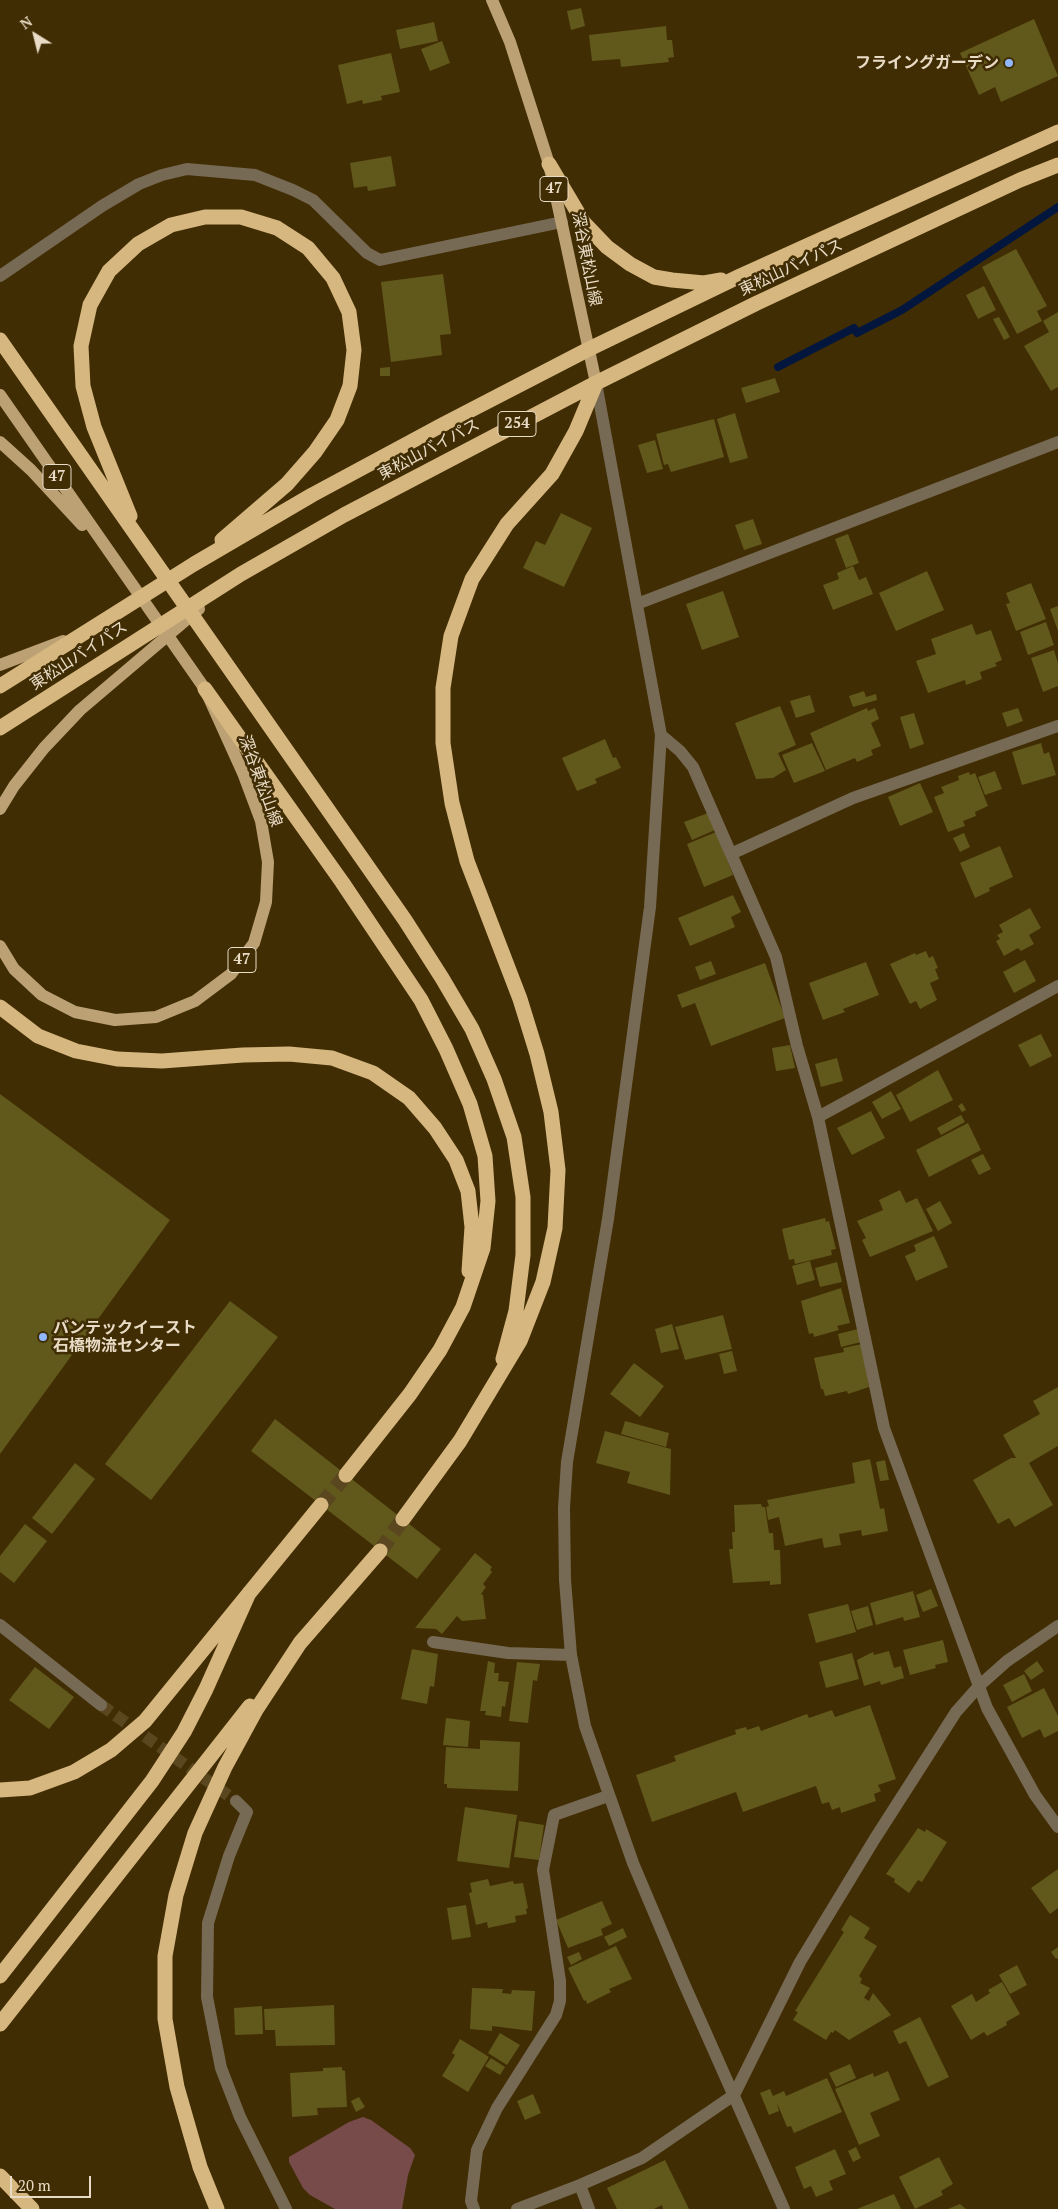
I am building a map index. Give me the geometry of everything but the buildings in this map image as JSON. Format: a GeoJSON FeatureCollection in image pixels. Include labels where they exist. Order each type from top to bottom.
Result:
{"type":"FeatureCollection","features":[{"type":"Feature","properties":{"kind":"highway","name":"東松山バイパス"},"geometry":{"type":"LineString","coordinates":[[0,686],[194,564],[312,495],[587,350],[740,276],[1058,132]]}},
{"type":"Feature","properties":{"kind":"highway"},"geometry":{"type":"LineString","coordinates":[[549,164],[584,224],[607,247],[630,264],[654,277],[672,280],[704,283],[740,276]]}},
{"type":"Feature","properties":{"kind":"highway","name":"東松山バイパス"},"geometry":{"type":"LineString","coordinates":[[0,728],[241,574],[352,510],[596,383],[766,298],[1020,180],[1058,165]]}},
{"type":"Feature","properties":{"kind":"highway"},"geometry":{"type":"LineString","coordinates":[[141,543],[94,427],[84,386],[81,346],[90,305],[109,271],[138,244],[171,225],[205,217],[241,217],[277,228],[308,248],[333,278],[350,312],[354,350],[350,386],[336,420],[316,452],[287,484],[194,564]]}},
{"type":"Feature","properties":{"kind":"highway"},"geometry":{"type":"LineString","coordinates":[[0,340],[399,912],[437,969],[472,1030],[494,1079],[514,1137],[523,1197],[523,1255],[516,1311],[505,1353],[490,1394]]}},
{"type":"Feature","properties":{"kind":"highway"},"geometry":{"type":"LineString","coordinates":[[403,1519],[460,1441],[490,1394],[520,1341],[543,1282],[555,1228],[558,1170],[551,1112],[537,1054],[520,999],[467,861],[452,803],[443,743],[443,688],[451,636],[472,579],[488,550],[507,524],[552,474],[576,431],[596,383]]}},
{"type":"Feature","properties":{"kind":"highway"},"geometry":{"type":"LineString","coordinates":[[205,689],[392,954],[425,1008],[470,1104],[485,1156],[488,1201],[483,1248],[463,1307],[440,1350],[410,1394],[346,1475]]}},
{"type":"Feature","properties":{"kind":"highway"},"geometry":{"type":"LineString","coordinates":[[0,1008],[38,1036],[76,1051],[117,1059],[162,1060],[289,1054],[332,1058],[373,1073],[409,1098],[435,1128],[456,1160],[468,1191],[472,1228],[470,1264],[463,1307]]}},
{"type":"Feature","properties":{"kind":"highway"},"geometry":{"type":"LineString","coordinates":[[0,1790],[30,1788],[74,1772],[111,1750],[145,1721],[321,1505]]}},
{"type":"Feature","properties":{"kind":"highway"},"geometry":{"type":"LineString","coordinates":[[0,2024],[300,1643],[380,1551]]}},
{"type":"Feature","properties":{"kind":"highway"},"geometry":{"type":"LineString","coordinates":[[0,1976],[152,1781],[184,1732],[206,1689],[249,1593]]}},
{"type":"Feature","properties":{"kind":"highway"},"geometry":{"type":"LineString","coordinates":[[217,2209],[200,2167],[177,2088],[165,2019],[165,1956],[176,1894],[195,1833],[225,1767],[256,1710],[300,1643]]}},
{"type":"Feature","properties":{"kind":"highway"},"geometry":{"type":"LineString","coordinates":[[0,2176],[32,2209]]}},
{"type":"Feature","properties":{"kind":"main road","name":"深谷東松山線"},"geometry":{"type":"LineString","coordinates":[[492,0],[510,42],[549,164],[587,350],[596,383]]}},
{"type":"Feature","properties":{"kind":"main road","name":"深谷東松山線"},"geometry":{"type":"LineString","coordinates":[[0,395],[205,689],[243,773],[261,820],[268,862],[266,902],[254,943],[231,974],[195,1001],[156,1017],[115,1020],[75,1012],[42,995],[14,968],[0,946]]}},
{"type":"Feature","properties":{"kind":"main road"},"geometry":{"type":"LineString","coordinates":[[0,442],[31,470],[114,560]]}},
{"type":"Feature","properties":{"kind":"main road"},"geometry":{"type":"LineString","coordinates":[[0,809],[14,786],[44,748],[80,710],[241,574]]}},
{"type":"Feature","properties":{"kind":"main road"},"geometry":{"type":"LineString","coordinates":[[0,665],[77,636]]}},
{"type":"Feature","properties":{"kind":"street"},"geometry":{"type":"LineString","coordinates":[[0,276],[102,206],[139,184],[162,175],[187,170],[255,175],[294,190],[312,200],[367,253],[380,260],[562,222]]}},
{"type":"Feature","properties":{"kind":"street"},"geometry":{"type":"LineString","coordinates":[[596,383],[661,735],[648,926],[608,1218],[567,1462],[564,1508],[565,1580],[571,1655],[585,1726],[608,1796],[682,1978],[784,2209]]}},
{"type":"Feature","properties":{"kind":"street"},"geometry":{"type":"LineString","coordinates":[[637,604],[1058,442]]}},
{"type":"Feature","properties":{"kind":"street"},"geometry":{"type":"LineString","coordinates":[[732,853],[853,798],[1058,726]]}},
{"type":"Feature","properties":{"kind":"street"},"geometry":{"type":"LineString","coordinates":[[661,735],[680,751],[693,767],[776,958],[797,1046],[818,1117],[880,1414],[987,1708],[1035,1795],[1058,1827]]}},
{"type":"Feature","properties":{"kind":"street"},"geometry":{"type":"LineString","coordinates":[[818,1117],[1058,986]]}},
{"type":"Feature","properties":{"kind":"street"},"geometry":{"type":"LineString","coordinates":[[0,1625],[101,1705]]}},
{"type":"Feature","properties":{"kind":"street"},"geometry":{"type":"LineString","coordinates":[[517,2209],[580,2186],[642,2158],[734,2095],[805,1954],[874,1840],[956,1712],[980,1685],[1007,1661],[1058,1626]]}},
{"type":"Feature","properties":{"kind":"street"},"geometry":{"type":"LineString","coordinates":[[433,1642],[508,1653],[571,1655]]}},
{"type":"Feature","properties":{"kind":"street"},"geometry":{"type":"LineString","coordinates":[[474,2209],[471,2201],[476,2150],[497,2108],[556,2015],[560,2001],[560,1981],[542,1870],[554,1815],[608,1796]]}},
{"type":"Feature","properties":{"kind":"street"},"geometry":{"type":"LineString","coordinates":[[236,1801],[247,1812],[229,1856],[208,1924],[207,1997],[221,2068],[240,2117],[286,2209]]}},
{"type":"Feature","properties":{"kind":"street"},"geometry":{"type":"LineString","coordinates":[[580,2186],[589,2209]]}},
{"type":"Feature","properties":{"kind":"shaded area"},"geometry":{"type":"Polygon","coordinates":[[[363,2117],[371,2120],[410,2148],[415,2155],[408,2175],[402,2209],[335,2209],[310,2195],[303,2188],[289,2162],[289,2157],[349,2122],[363,2117]]]}},
{"type":"Feature","properties":{"kind":"waterway"},"geometry":{"type":"LineString","coordinates":[[778,367],[854,328],[857,333],[902,310],[1058,207]]}},
{"type":"Feature","properties":{"kind":"tunnel"},"geometry":{"type":"LineString","coordinates":[[321,1505],[346,1475]]}},
{"type":"Feature","properties":{"kind":"tunnel"},"geometry":{"type":"LineString","coordinates":[[380,1551],[403,1519]]}},
{"type":"Feature","properties":{"kind":"tunnel"},"geometry":{"type":"LineString","coordinates":[[101,1705],[236,1801]]}},
{"type":"Feature","properties":{"kind":"place","name":"フライングガーデン"},"geometry":{"type":"Point","coordinates":[1009,63]}},
{"type":"Feature","properties":{"kind":"place","name":"バンテックイースト 石橋物流センター"},"geometry":{"type":"Point","coordinates":[43,1337]}}]}
